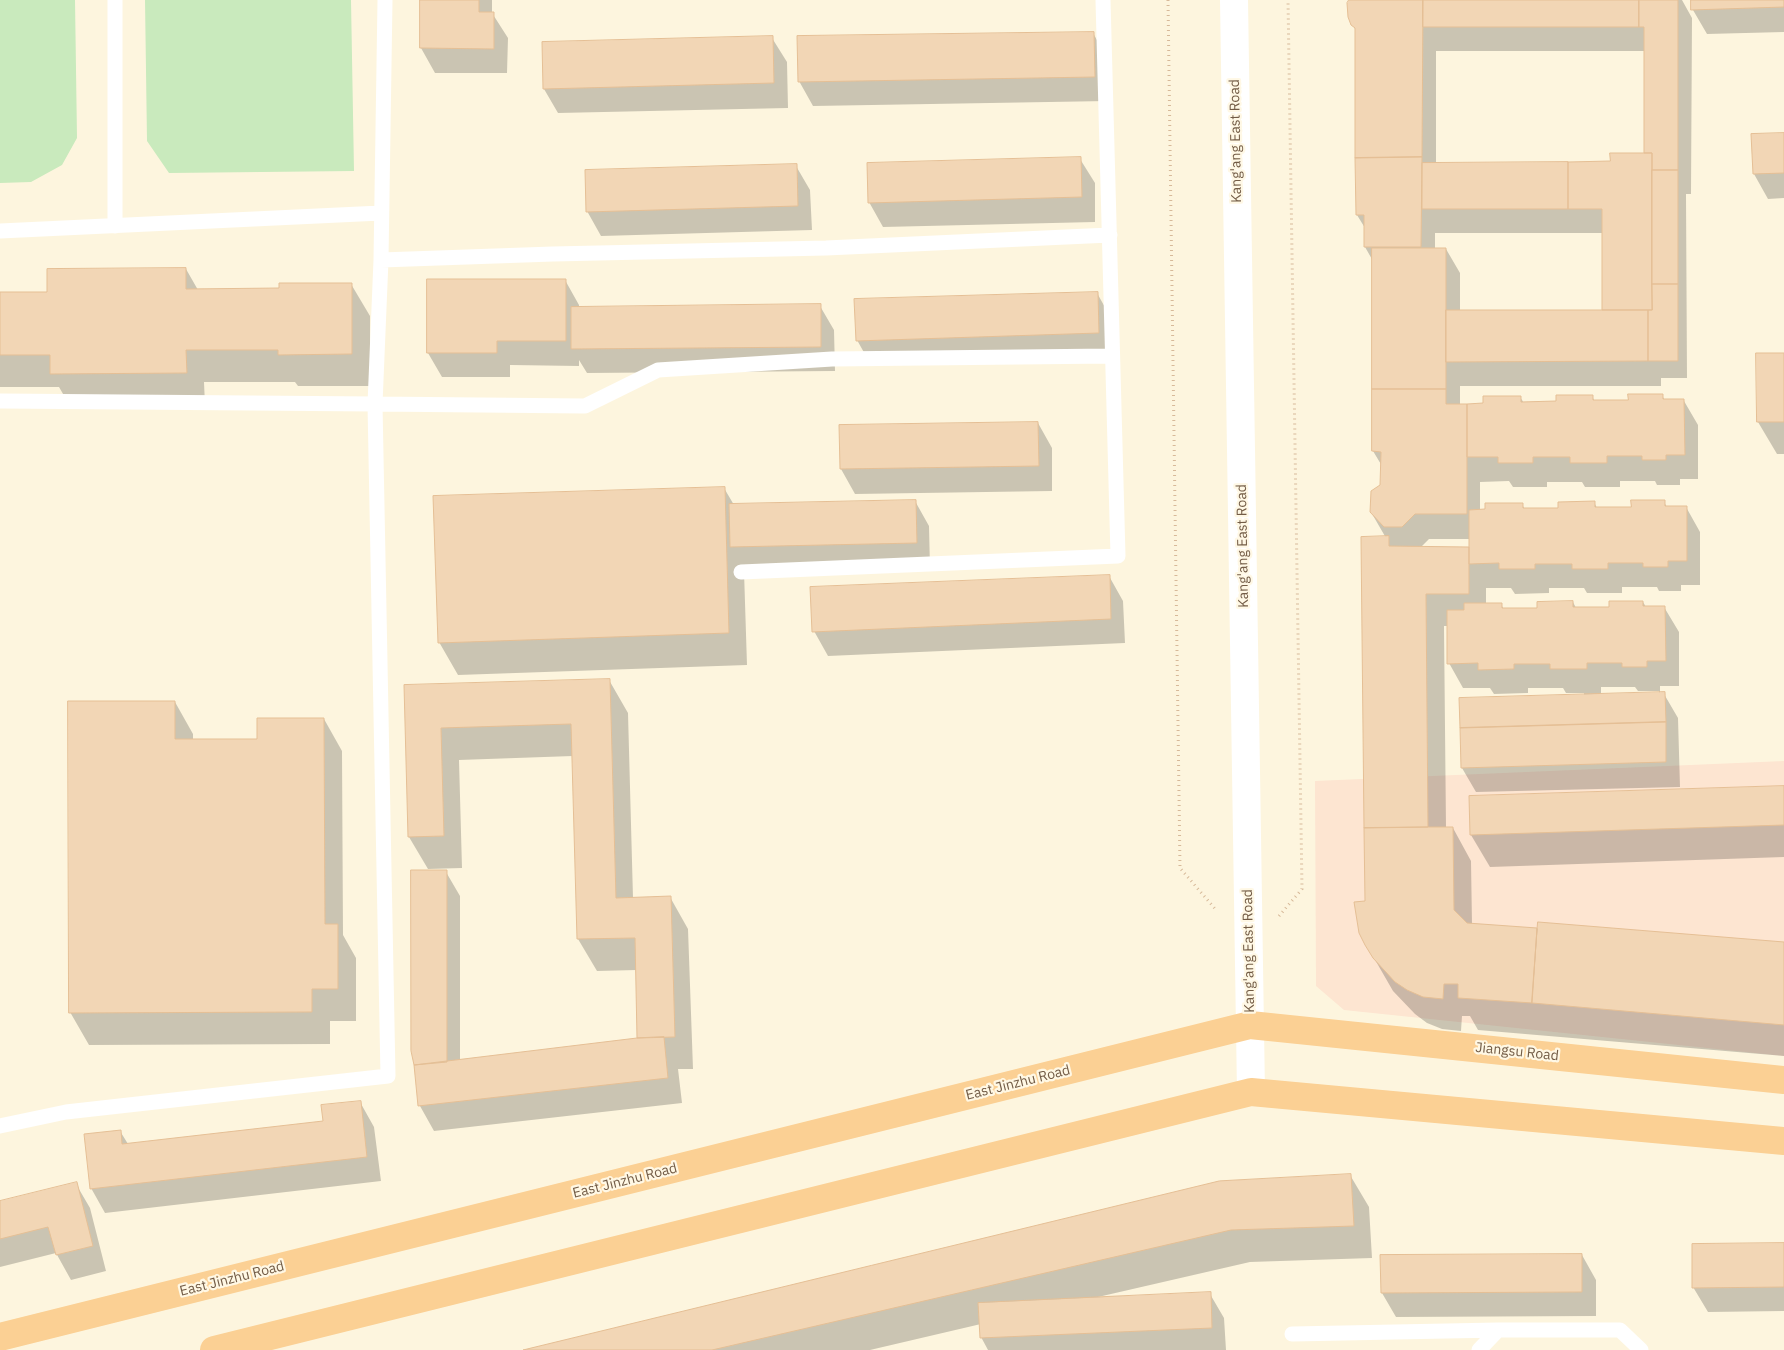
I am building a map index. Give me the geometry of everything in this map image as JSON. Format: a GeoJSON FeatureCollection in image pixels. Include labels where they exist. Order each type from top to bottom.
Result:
{"type":"FeatureCollection","features":[{"type":"Feature","properties":{"kind":"highway","name":"Jiangsu Road"},"geometry":{"type":"LineString","coordinates":[[1250,1025],[1784,1080]]}},
{"type":"Feature","properties":{"kind":"highway","name":"East Jinzhu Road"},"geometry":{"type":"LineString","coordinates":[[0,1337],[1250,1025]]}},
{"type":"Feature","properties":{"kind":"highway"},"geometry":{"type":"LineString","coordinates":[[214,1350],[1251,1092],[1784,1141]]}},
{"type":"Feature","properties":{"kind":"main road","name":"Kang'ang East Road"},"geometry":{"type":"LineString","coordinates":[[1234,0],[1251,1092]]}},
{"type":"Feature","properties":{"kind":"lane"},"geometry":{"type":"LineString","coordinates":[[115,0],[116,226]]}},
{"type":"Feature","properties":{"kind":"lane"},"geometry":{"type":"LineString","coordinates":[[0,1126],[66,1112],[388,1076],[375,404],[381,260],[385,0]]}},
{"type":"Feature","properties":{"kind":"lane"},"geometry":{"type":"LineString","coordinates":[[741,572],[1118,556],[1103,0]]}},
{"type":"Feature","properties":{"kind":"lane"},"geometry":{"type":"LineString","coordinates":[[0,232],[382,213]]}},
{"type":"Feature","properties":{"kind":"lane"},"geometry":{"type":"LineString","coordinates":[[381,260],[826,248],[1110,235]]}},
{"type":"Feature","properties":{"kind":"lane"},"geometry":{"type":"LineString","coordinates":[[0,401],[585,406],[658,370],[832,359],[1112,356]]}},
{"type":"Feature","properties":{"kind":"lane"},"geometry":{"type":"LineString","coordinates":[[1479,1350],[1498,1330]]}},
{"type":"Feature","properties":{"kind":"lane"},"geometry":{"type":"LineString","coordinates":[[1292,1334],[1620,1330],[1641,1350]]}},
{"type":"Feature","properties":{"kind":"path"},"geometry":{"type":"LineString","coordinates":[[1168,0],[1180,868],[1218,913]]}},
{"type":"Feature","properties":{"kind":"path"},"geometry":{"type":"LineString","coordinates":[[1250,950],[1302,889],[1288,0]]}},
{"type":"Feature","properties":{"kind":"shaded area"},"geometry":{"type":"Polygon","coordinates":[[[1784,761],[1784,1056],[1344,1010],[1316,986],[1315,781],[1784,761]]]}},
{"type":"Feature","properties":{"kind":"green space"},"geometry":{"type":"Polygon","coordinates":[[[0,0],[75,0],[77,138],[62,165],[31,182],[0,183],[0,0]]]}},
{"type":"Feature","properties":{"kind":"green space"},"geometry":{"type":"Polygon","coordinates":[[[145,0],[351,0],[354,171],[169,173],[147,141],[145,0]]]}},
{"type":"Feature","properties":{"kind":"building"},"geometry":{"type":"Polygon","coordinates":[[[420,0],[479,0],[479,12],[494,12],[494,49],[420,48],[420,0]]]}},
{"type":"Feature","properties":{"kind":"building"},"geometry":{"type":"Polygon","coordinates":[[[1349,0],[1423,0],[1422,157],[1355,158],[1355,28],[1351,25],[1348,17],[1347,3],[1349,0]]]}},
{"type":"Feature","properties":{"kind":"building"},"geometry":{"type":"Polygon","coordinates":[[[1423,0],[1639,0],[1639,27],[1423,27],[1423,0]]]}},
{"type":"Feature","properties":{"kind":"building"},"geometry":{"type":"Polygon","coordinates":[[[1639,0],[1678,0],[1678,170],[1652,170],[1652,153],[1644,153],[1644,27],[1639,27],[1639,0]]]}},
{"type":"Feature","properties":{"kind":"building"},"geometry":{"type":"Polygon","coordinates":[[[1691,0],[1784,0],[1784,7],[1691,10],[1691,0]]]}},
{"type":"Feature","properties":{"kind":"building"},"geometry":{"type":"Polygon","coordinates":[[[1094,32],[1095,77],[798,82],[797,36],[1094,32]]]}},
{"type":"Feature","properties":{"kind":"building"},"geometry":{"type":"Polygon","coordinates":[[[773,36],[774,83],[543,89],[542,42],[773,36]]]}},
{"type":"Feature","properties":{"kind":"building"},"geometry":{"type":"Polygon","coordinates":[[[1784,133],[1784,173],[1753,174],[1751,134],[1784,133]]]}},
{"type":"Feature","properties":{"kind":"building"},"geometry":{"type":"Polygon","coordinates":[[[1610,153],[1652,153],[1652,310],[1602,310],[1602,209],[1568,209],[1568,162],[1610,161],[1610,153]]]}},
{"type":"Feature","properties":{"kind":"building"},"geometry":{"type":"Polygon","coordinates":[[[1081,157],[1082,197],[868,203],[867,163],[1081,157]]]}},
{"type":"Feature","properties":{"kind":"building"},"geometry":{"type":"Polygon","coordinates":[[[1422,157],[1421,247],[1364,247],[1364,215],[1356,215],[1355,158],[1422,157]]]}},
{"type":"Feature","properties":{"kind":"building"},"geometry":{"type":"Polygon","coordinates":[[[1568,162],[1568,209],[1422,209],[1422,163],[1568,162]]]}},
{"type":"Feature","properties":{"kind":"building"},"geometry":{"type":"Polygon","coordinates":[[[797,164],[798,206],[586,212],[585,170],[797,164]]]}},
{"type":"Feature","properties":{"kind":"building"},"geometry":{"type":"Polygon","coordinates":[[[1652,170],[1678,170],[1678,284],[1652,284],[1652,170]]]}},
{"type":"Feature","properties":{"kind":"building"},"geometry":{"type":"Polygon","coordinates":[[[1372,248],[1446,248],[1446,389],[1372,389],[1372,248]]]}},
{"type":"Feature","properties":{"kind":"building"},"geometry":{"type":"Polygon","coordinates":[[[186,268],[186,289],[279,288],[279,283],[352,283],[352,354],[278,355],[278,350],[186,350],[187,373],[50,374],[50,355],[0,355],[0,292],[47,292],[47,269],[186,268]]]}},
{"type":"Feature","properties":{"kind":"building"},"geometry":{"type":"Polygon","coordinates":[[[427,279],[566,279],[566,341],[497,341],[497,353],[427,353],[427,279]]]}},
{"type":"Feature","properties":{"kind":"building"},"geometry":{"type":"Polygon","coordinates":[[[1652,284],[1678,284],[1678,361],[1648,361],[1648,310],[1652,310],[1652,284]]]}},
{"type":"Feature","properties":{"kind":"building"},"geometry":{"type":"Polygon","coordinates":[[[1098,292],[1099,333],[856,341],[854,299],[1098,292]]]}},
{"type":"Feature","properties":{"kind":"building"},"geometry":{"type":"Polygon","coordinates":[[[821,304],[821,347],[571,349],[571,307],[821,304]]]}},
{"type":"Feature","properties":{"kind":"building"},"geometry":{"type":"Polygon","coordinates":[[[1446,310],[1648,310],[1648,361],[1446,362],[1446,310]]]}},
{"type":"Feature","properties":{"kind":"building"},"geometry":{"type":"Polygon","coordinates":[[[1756,353],[1784,353],[1784,422],[1757,422],[1756,353]]]}},
{"type":"Feature","properties":{"kind":"building"},"geometry":{"type":"Polygon","coordinates":[[[1372,389],[1446,389],[1446,404],[1467,404],[1467,514],[1415,514],[1402,527],[1384,527],[1370,512],[1371,491],[1380,485],[1381,452],[1372,451],[1372,389]]]}},
{"type":"Feature","properties":{"kind":"building"},"geometry":{"type":"Polygon","coordinates":[[[1628,394],[1663,394],[1663,399],[1684,399],[1685,455],[1666,455],[1666,460],[1642,460],[1642,456],[1607,456],[1607,463],[1570,463],[1570,457],[1533,457],[1533,463],[1498,463],[1498,457],[1467,457],[1467,404],[1483,403],[1483,396],[1521,396],[1521,402],[1556,401],[1556,395],[1593,395],[1593,400],[1628,400],[1628,394]]]}},
{"type":"Feature","properties":{"kind":"building"},"geometry":{"type":"Polygon","coordinates":[[[1038,422],[1039,466],[840,469],[839,425],[1038,422]]]}},
{"type":"Feature","properties":{"kind":"building"},"geometry":{"type":"Polygon","coordinates":[[[725,487],[729,633],[438,643],[433,496],[725,487]]]}},
{"type":"Feature","properties":{"kind":"building"},"geometry":{"type":"Polygon","coordinates":[[[916,500],[917,543],[730,547],[729,504],[916,500]]]}},
{"type":"Feature","properties":{"kind":"building"},"geometry":{"type":"Polygon","coordinates":[[[1631,500],[1665,500],[1665,506],[1687,506],[1687,561],[1668,561],[1668,567],[1643,567],[1643,563],[1608,563],[1608,569],[1572,569],[1572,564],[1535,564],[1535,569],[1499,569],[1499,563],[1469,564],[1469,510],[1485,509],[1485,503],[1523,503],[1523,508],[1558,508],[1558,502],[1595,501],[1595,507],[1631,507],[1631,500]]]}},
{"type":"Feature","properties":{"kind":"building"},"geometry":{"type":"Polygon","coordinates":[[[1389,536],[1389,546],[1469,547],[1469,594],[1426,594],[1428,827],[1364,828],[1361,537],[1389,536]]]}},
{"type":"Feature","properties":{"kind":"building"},"geometry":{"type":"Polygon","coordinates":[[[1110,575],[1111,619],[812,632],[810,587],[1110,575]]]}},
{"type":"Feature","properties":{"kind":"building"},"geometry":{"type":"Polygon","coordinates":[[[1573,601],[1573,607],[1609,607],[1609,601],[1643,601],[1643,606],[1665,606],[1666,661],[1647,661],[1647,667],[1622,667],[1622,663],[1587,663],[1587,669],[1550,669],[1550,664],[1514,664],[1514,669],[1478,670],[1478,663],[1447,664],[1447,610],[1464,610],[1464,603],[1502,603],[1502,608],[1537,608],[1537,602],[1573,601]]]}},
{"type":"Feature","properties":{"kind":"building"},"geometry":{"type":"Polygon","coordinates":[[[610,679],[616,898],[671,896],[675,1037],[637,1038],[635,938],[577,939],[571,724],[441,728],[444,836],[408,837],[404,685],[610,679]]]}},
{"type":"Feature","properties":{"kind":"building"},"geometry":{"type":"Polygon","coordinates":[[[1665,692],[1666,722],[1460,728],[1459,698],[1665,692]]]}},
{"type":"Feature","properties":{"kind":"building"},"geometry":{"type":"Polygon","coordinates":[[[68,701],[175,701],[175,739],[257,739],[257,718],[324,718],[325,924],[338,924],[338,989],[312,989],[312,1012],[69,1013],[68,701]]]}},
{"type":"Feature","properties":{"kind":"building"},"geometry":{"type":"Polygon","coordinates":[[[1666,722],[1666,762],[1461,768],[1460,728],[1666,722]]]}},
{"type":"Feature","properties":{"kind":"building"},"geometry":{"type":"Polygon","coordinates":[[[1784,786],[1784,825],[1470,835],[1469,796],[1784,786]]]}},
{"type":"Feature","properties":{"kind":"building"},"geometry":{"type":"Polygon","coordinates":[[[1453,827],[1454,910],[1467,923],[1537,928],[1532,1003],[1458,998],[1458,984],[1444,984],[1443,999],[1423,997],[1395,982],[1373,958],[1359,933],[1354,902],[1365,901],[1364,828],[1453,827]]]}},
{"type":"Feature","properties":{"kind":"building"},"geometry":{"type":"Polygon","coordinates":[[[411,870],[447,870],[447,1062],[414,1065],[411,1051],[411,870]]]}},
{"type":"Feature","properties":{"kind":"building"},"geometry":{"type":"Polygon","coordinates":[[[1538,922],[1784,942],[1784,1025],[1532,1003],[1538,922]]]}},
{"type":"Feature","properties":{"kind":"building"},"geometry":{"type":"Polygon","coordinates":[[[664,1037],[668,1078],[418,1106],[414,1065],[637,1038],[664,1037]]]}},
{"type":"Feature","properties":{"kind":"building"},"geometry":{"type":"Polygon","coordinates":[[[361,1101],[367,1157],[90,1189],[84,1134],[121,1130],[122,1144],[323,1121],[321,1105],[361,1101]]]}},
{"type":"Feature","properties":{"kind":"building"},"geometry":{"type":"Polygon","coordinates":[[[1351,1174],[1354,1226],[1231,1230],[712,1350],[523,1350],[1219,1181],[1351,1174]]]}},
{"type":"Feature","properties":{"kind":"building"},"geometry":{"type":"Polygon","coordinates":[[[77,1182],[93,1246],[56,1255],[48,1227],[0,1239],[0,1201],[77,1182]]]}},
{"type":"Feature","properties":{"kind":"building"},"geometry":{"type":"Polygon","coordinates":[[[1784,1243],[1784,1287],[1692,1288],[1692,1244],[1784,1243]]]}},
{"type":"Feature","properties":{"kind":"building"},"geometry":{"type":"Polygon","coordinates":[[[1582,1254],[1582,1292],[1381,1293],[1380,1255],[1582,1254]]]}},
{"type":"Feature","properties":{"kind":"building"},"geometry":{"type":"Polygon","coordinates":[[[1211,1292],[1212,1328],[980,1338],[978,1303],[1211,1292]]]}}]}
